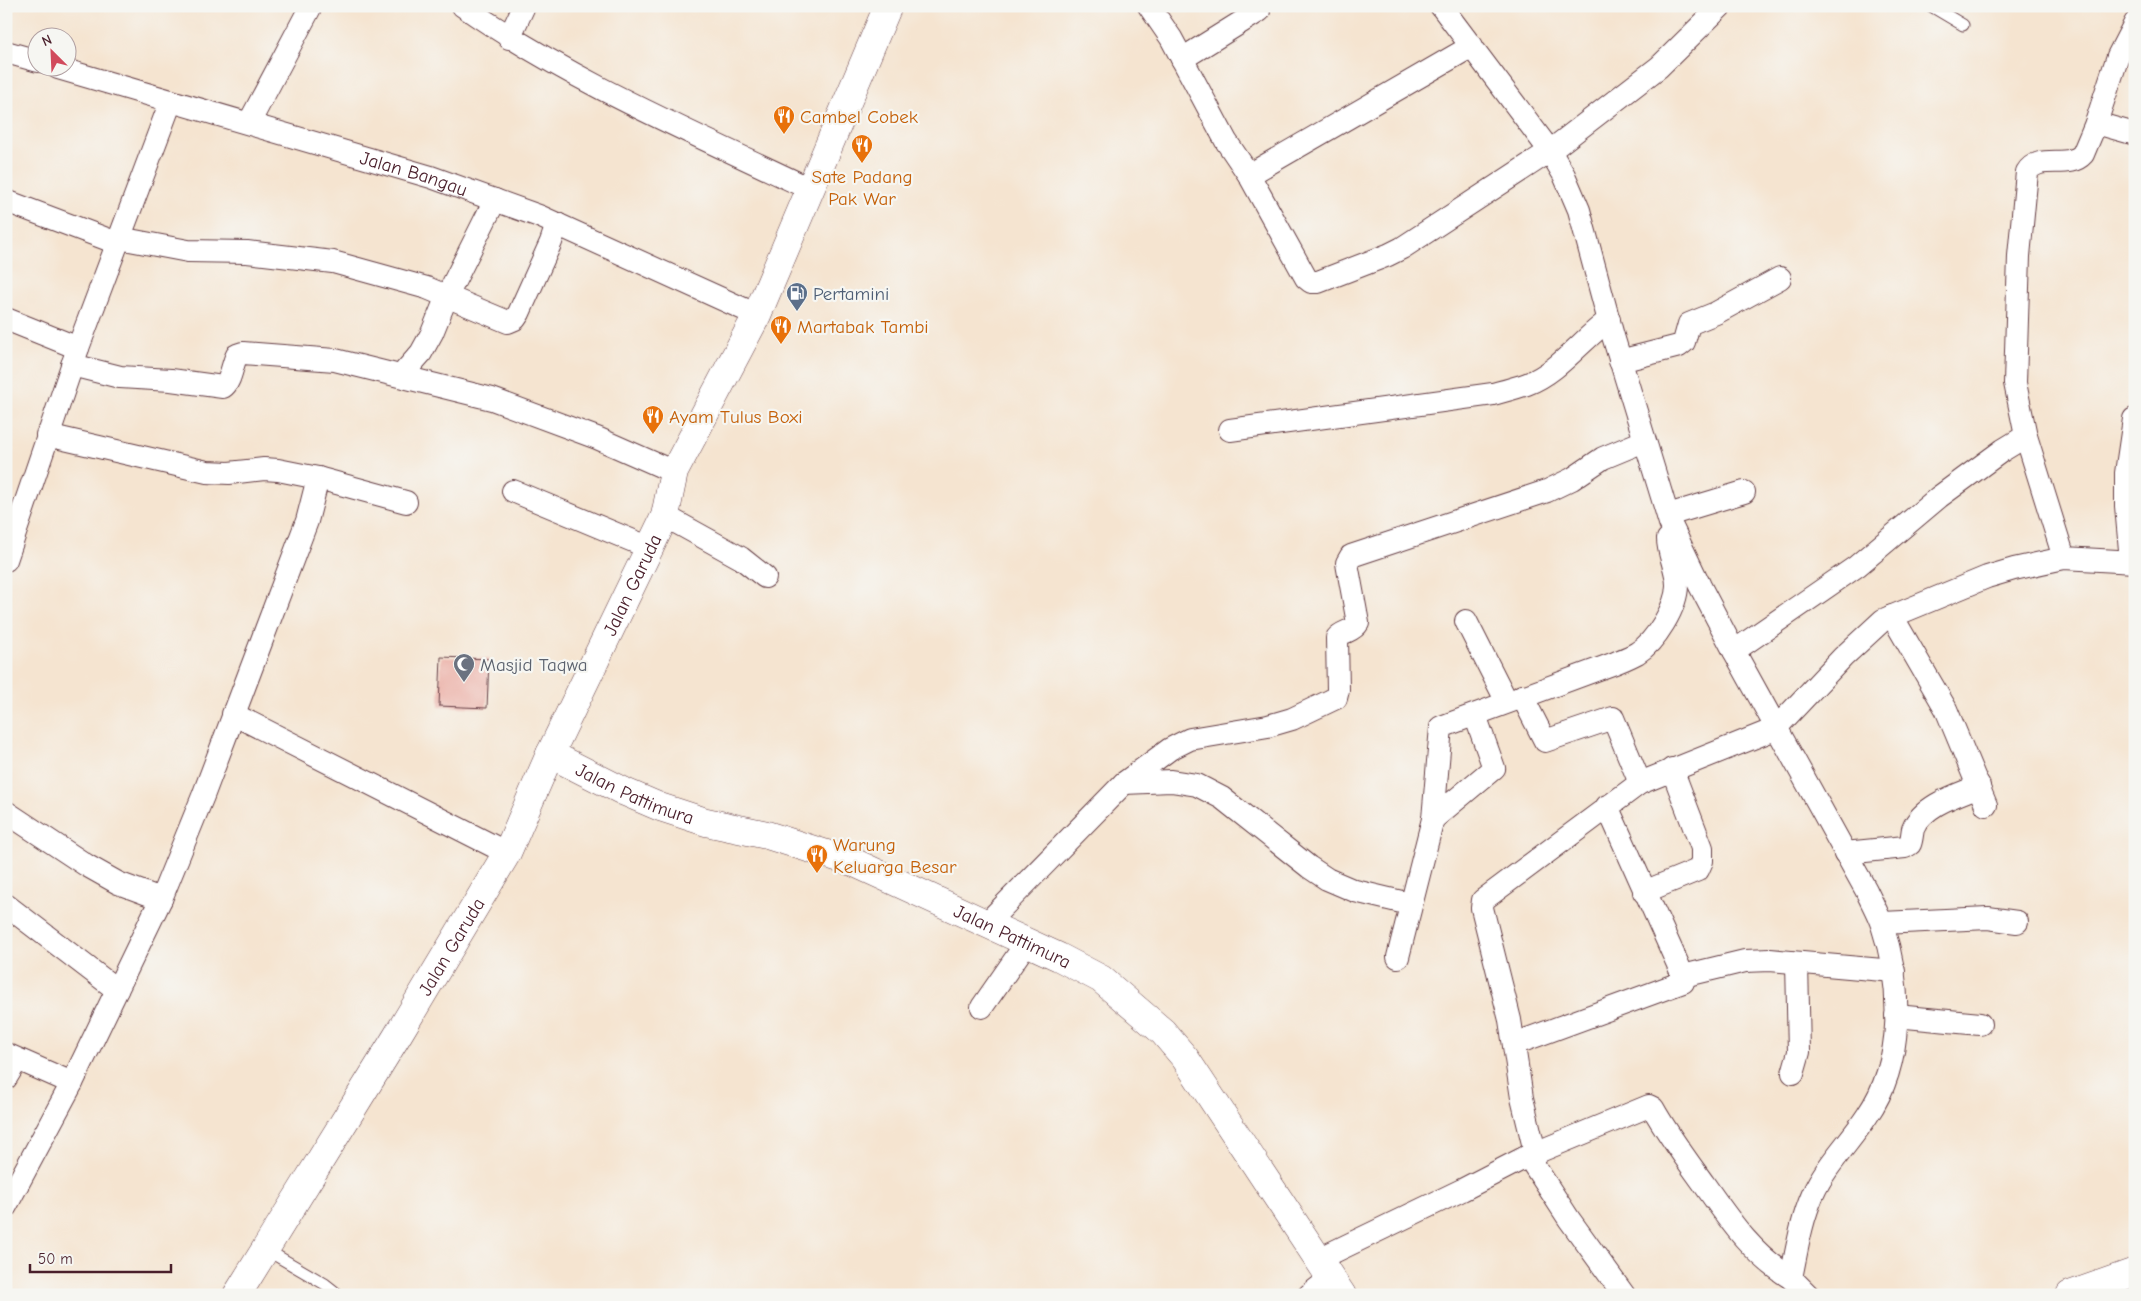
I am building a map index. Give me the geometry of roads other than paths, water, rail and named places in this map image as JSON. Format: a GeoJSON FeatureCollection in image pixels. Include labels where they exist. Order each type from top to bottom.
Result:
{"type":"FeatureCollection","features":[{"type":"Feature","properties":{"kind":"main road","name":"Jalan Garuda"},"geometry":{"type":"LineString","coordinates":[[237,1295],[396,1038],[507,853],[550,754],[665,516],[674,472],[757,316],[812,190],[888,6]]}},
{"type":"Feature","properties":{"kind":"main road","name":"Jalan Pattimura"},"geometry":{"type":"LineString","coordinates":[[550,754],[625,792],[660,807],[706,822],[767,835],[855,863],[899,882],[985,925],[1027,942],[1101,979],[1163,1032],[1185,1058],[1330,1277]]}},
{"type":"Feature","properties":{"kind":"main road"},"geometry":{"type":"LineString","coordinates":[[2070,1295],[2135,1272]]}},
{"type":"Feature","properties":{"kind":"street"},"geometry":{"type":"LineString","coordinates":[[249,123],[311,6]]}},
{"type":"Feature","properties":{"kind":"street"},"geometry":{"type":"LineString","coordinates":[[463,6],[509,38],[578,78],[812,190]]}},
{"type":"Feature","properties":{"kind":"street"},"geometry":{"type":"LineString","coordinates":[[509,38],[524,6]]}},
{"type":"Feature","properties":{"kind":"street"},"geometry":{"type":"LineString","coordinates":[[1150,6],[1171,38],[1226,141],[1249,175],[1306,278],[1314,283],[1388,256],[1550,151],[1658,67],[1721,6]]}},
{"type":"Feature","properties":{"kind":"street"},"geometry":{"type":"LineString","coordinates":[[1442,6],[1550,151],[1564,175],[1579,210],[1620,361],[1669,519],[1734,651],[1882,923],[1894,971],[1896,1016],[1892,1053],[1879,1094],[1868,1115],[1838,1154],[1814,1193],[1799,1230],[1791,1278]]}},
{"type":"Feature","properties":{"kind":"street"},"geometry":{"type":"LineString","coordinates":[[1182,58],[1259,11]]}},
{"type":"Feature","properties":{"kind":"street"},"geometry":{"type":"LineString","coordinates":[[2064,558],[2026,436],[2015,383],[2018,256],[2027,172],[2030,166],[2036,164],[2079,158],[2096,123],[2118,56],[2135,23]]}},
{"type":"Feature","properties":{"kind":"street"},"geometry":{"type":"LineString","coordinates":[[1249,175],[1472,46]]}},
{"type":"Feature","properties":{"kind":"street"},"geometry":{"type":"LineString","coordinates":[[6,52],[28,58]]}},
{"type":"Feature","properties":{"kind":"street","name":"Jalan Bangau"},"geometry":{"type":"LineString","coordinates":[[78,74],[431,177],[557,224],[757,316]]}},
{"type":"Feature","properties":{"kind":"street"},"geometry":{"type":"LineString","coordinates":[[7,557],[75,356],[171,101]]}},
{"type":"Feature","properties":{"kind":"street"},"geometry":{"type":"LineString","coordinates":[[2096,123],[2135,134]]}},
{"type":"Feature","properties":{"kind":"street"},"geometry":{"type":"LineString","coordinates":[[405,377],[406,370],[421,353],[432,333],[447,296],[495,200]]}},
{"type":"Feature","properties":{"kind":"street"},"geometry":{"type":"LineString","coordinates":[[6,201],[118,241],[188,250],[247,252],[333,262],[394,278],[447,296],[508,322],[515,319],[551,242],[557,224]]}},
{"type":"Feature","properties":{"kind":"street"},"geometry":{"type":"LineString","coordinates":[[1620,361],[1679,346],[1684,342],[1689,324],[1716,313],[1780,278]]}},
{"type":"Feature","properties":{"kind":"street"},"geometry":{"type":"LineString","coordinates":[[6,319],[75,356],[120,377],[170,380],[223,387],[228,384],[230,369],[237,355],[255,353],[335,360],[492,400],[545,417],[674,472]]}},
{"type":"Feature","properties":{"kind":"street"},"geometry":{"type":"LineString","coordinates":[[1230,430],[1493,394],[1527,384],[1553,368],[1594,330],[1609,320]]}},
{"type":"Feature","properties":{"kind":"street"},"geometry":{"type":"LineString","coordinates":[[1624,1295],[1569,1219],[1531,1154],[1510,1020],[1482,902],[1640,783],[1776,729],[1869,631],[1883,620],[1987,577],[2014,569],[2064,558],[2133,562],[2126,506],[2126,473],[2134,419]]}},
{"type":"Feature","properties":{"kind":"street"},"geometry":{"type":"LineString","coordinates":[[47,436],[207,472],[230,473],[264,469],[318,478],[406,502]]}},
{"type":"Feature","properties":{"kind":"street"},"geometry":{"type":"LineString","coordinates":[[1734,651],[1857,566],[1939,497],[2003,450],[2026,436]]}},
{"type":"Feature","properties":{"kind":"street"},"geometry":{"type":"LineString","coordinates":[[985,925],[1124,783],[1179,743],[1190,739],[1268,726],[1292,719],[1336,698],[1338,690],[1337,638],[1340,634],[1354,629],[1358,623],[1348,568],[1348,560],[1351,556],[1547,491],[1572,479],[1603,458],[1644,441]]}},
{"type":"Feature","properties":{"kind":"street"},"geometry":{"type":"LineString","coordinates":[[6,1206],[72,1083],[161,899],[307,521],[318,478]]}},
{"type":"Feature","properties":{"kind":"street"},"geometry":{"type":"LineString","coordinates":[[513,490],[650,548]]}},
{"type":"Feature","properties":{"kind":"street"},"geometry":{"type":"LineString","coordinates":[[1669,519],[1744,492]]}},
{"type":"Feature","properties":{"kind":"street"},"geometry":{"type":"LineString","coordinates":[[665,516],[741,558],[765,576]]}},
{"type":"Feature","properties":{"kind":"street"},"geometry":{"type":"LineString","coordinates":[[1398,957],[1394,900],[1433,819],[1441,727],[1615,663],[1637,653],[1648,644],[1666,619],[1674,600],[1677,585],[1667,541],[1669,519]]}},
{"type":"Feature","properties":{"kind":"street"},"geometry":{"type":"LineString","coordinates":[[1845,853],[1905,848],[1910,844],[1913,829],[1918,821],[1930,809],[1983,796],[1946,709],[1892,616]]}},
{"type":"Feature","properties":{"kind":"street"},"geometry":{"type":"LineString","coordinates":[[1466,621],[1515,699],[1545,741],[1613,718],[1640,783]]}},
{"type":"Feature","properties":{"kind":"street"},"geometry":{"type":"LineString","coordinates":[[233,714],[507,853]]}},
{"type":"Feature","properties":{"kind":"street"},"geometry":{"type":"LineString","coordinates":[[1433,819],[1494,768],[1475,715]]}},
{"type":"Feature","properties":{"kind":"street"},"geometry":{"type":"LineString","coordinates":[[1644,892],[1698,870],[1702,861],[1702,848],[1672,769]]}},
{"type":"Feature","properties":{"kind":"street"},"geometry":{"type":"LineString","coordinates":[[1124,783],[1171,781],[1197,785],[1222,798],[1327,879],[1355,891],[1394,900]]}},
{"type":"Feature","properties":{"kind":"street"},"geometry":{"type":"LineString","coordinates":[[1514,1044],[1680,985],[1684,981],[1607,806]]}},
{"type":"Feature","properties":{"kind":"street"},"geometry":{"type":"LineString","coordinates":[[6,812],[118,883],[161,899]]}},
{"type":"Feature","properties":{"kind":"street"},"geometry":{"type":"LineString","coordinates":[[6,905],[117,990]]}},
{"type":"Feature","properties":{"kind":"street"},"geometry":{"type":"LineString","coordinates":[[1882,923],[1988,918],[2017,922]]}},
{"type":"Feature","properties":{"kind":"street"},"geometry":{"type":"LineString","coordinates":[[982,1007],[1027,942]]}},
{"type":"Feature","properties":{"kind":"street"},"geometry":{"type":"LineString","coordinates":[[1683,976],[1745,961],[1770,960],[1894,971]]}},
{"type":"Feature","properties":{"kind":"street"},"geometry":{"type":"LineString","coordinates":[[1793,1073],[1798,1052],[1797,963]]}},
{"type":"Feature","properties":{"kind":"street"},"geometry":{"type":"LineString","coordinates":[[1896,1016],[1980,1024]]}},
{"type":"Feature","properties":{"kind":"street"},"geometry":{"type":"LineString","coordinates":[[10,1064],[72,1083]]}},
{"type":"Feature","properties":{"kind":"street"},"geometry":{"type":"LineString","coordinates":[[1309,1295],[1330,1277],[1462,1190],[1531,1154],[1651,1106],[1669,1136],[1734,1226],[1765,1261],[1791,1278],[1808,1295]]}},
{"type":"Feature","properties":{"kind":"lane"},"geometry":{"type":"LineString","coordinates":[[1931,6],[1962,25]]}},
{"type":"Feature","properties":{"kind":"lane"},"geometry":{"type":"LineString","coordinates":[[265,1248],[325,1284],[338,1295]]}},
{"type":"Feature","properties":{"kind":"place","name":"Cambel Cobek"},"geometry":{"type":"Point","coordinates":[784,135]}},
{"type":"Feature","properties":{"kind":"place","name":"Sate Padang Pak War"},"geometry":{"type":"Point","coordinates":[862,164]}},
{"type":"Feature","properties":{"kind":"place","name":"Pertamini"},"geometry":{"type":"Point","coordinates":[797,312]}},
{"type":"Feature","properties":{"kind":"place","name":"Martabak Tambi"},"geometry":{"type":"Point","coordinates":[781,345]}},
{"type":"Feature","properties":{"kind":"place","name":"Ayam Tulus Boxi"},"geometry":{"type":"Point","coordinates":[653,435]}},
{"type":"Feature","properties":{"kind":"place","name":"Masjid Taqwa"},"geometry":{"type":"Point","coordinates":[464,683]}},
{"type":"Feature","properties":{"kind":"place","name":"Warung Keluarga Besar"},"geometry":{"type":"Point","coordinates":[817,874]}}]}
